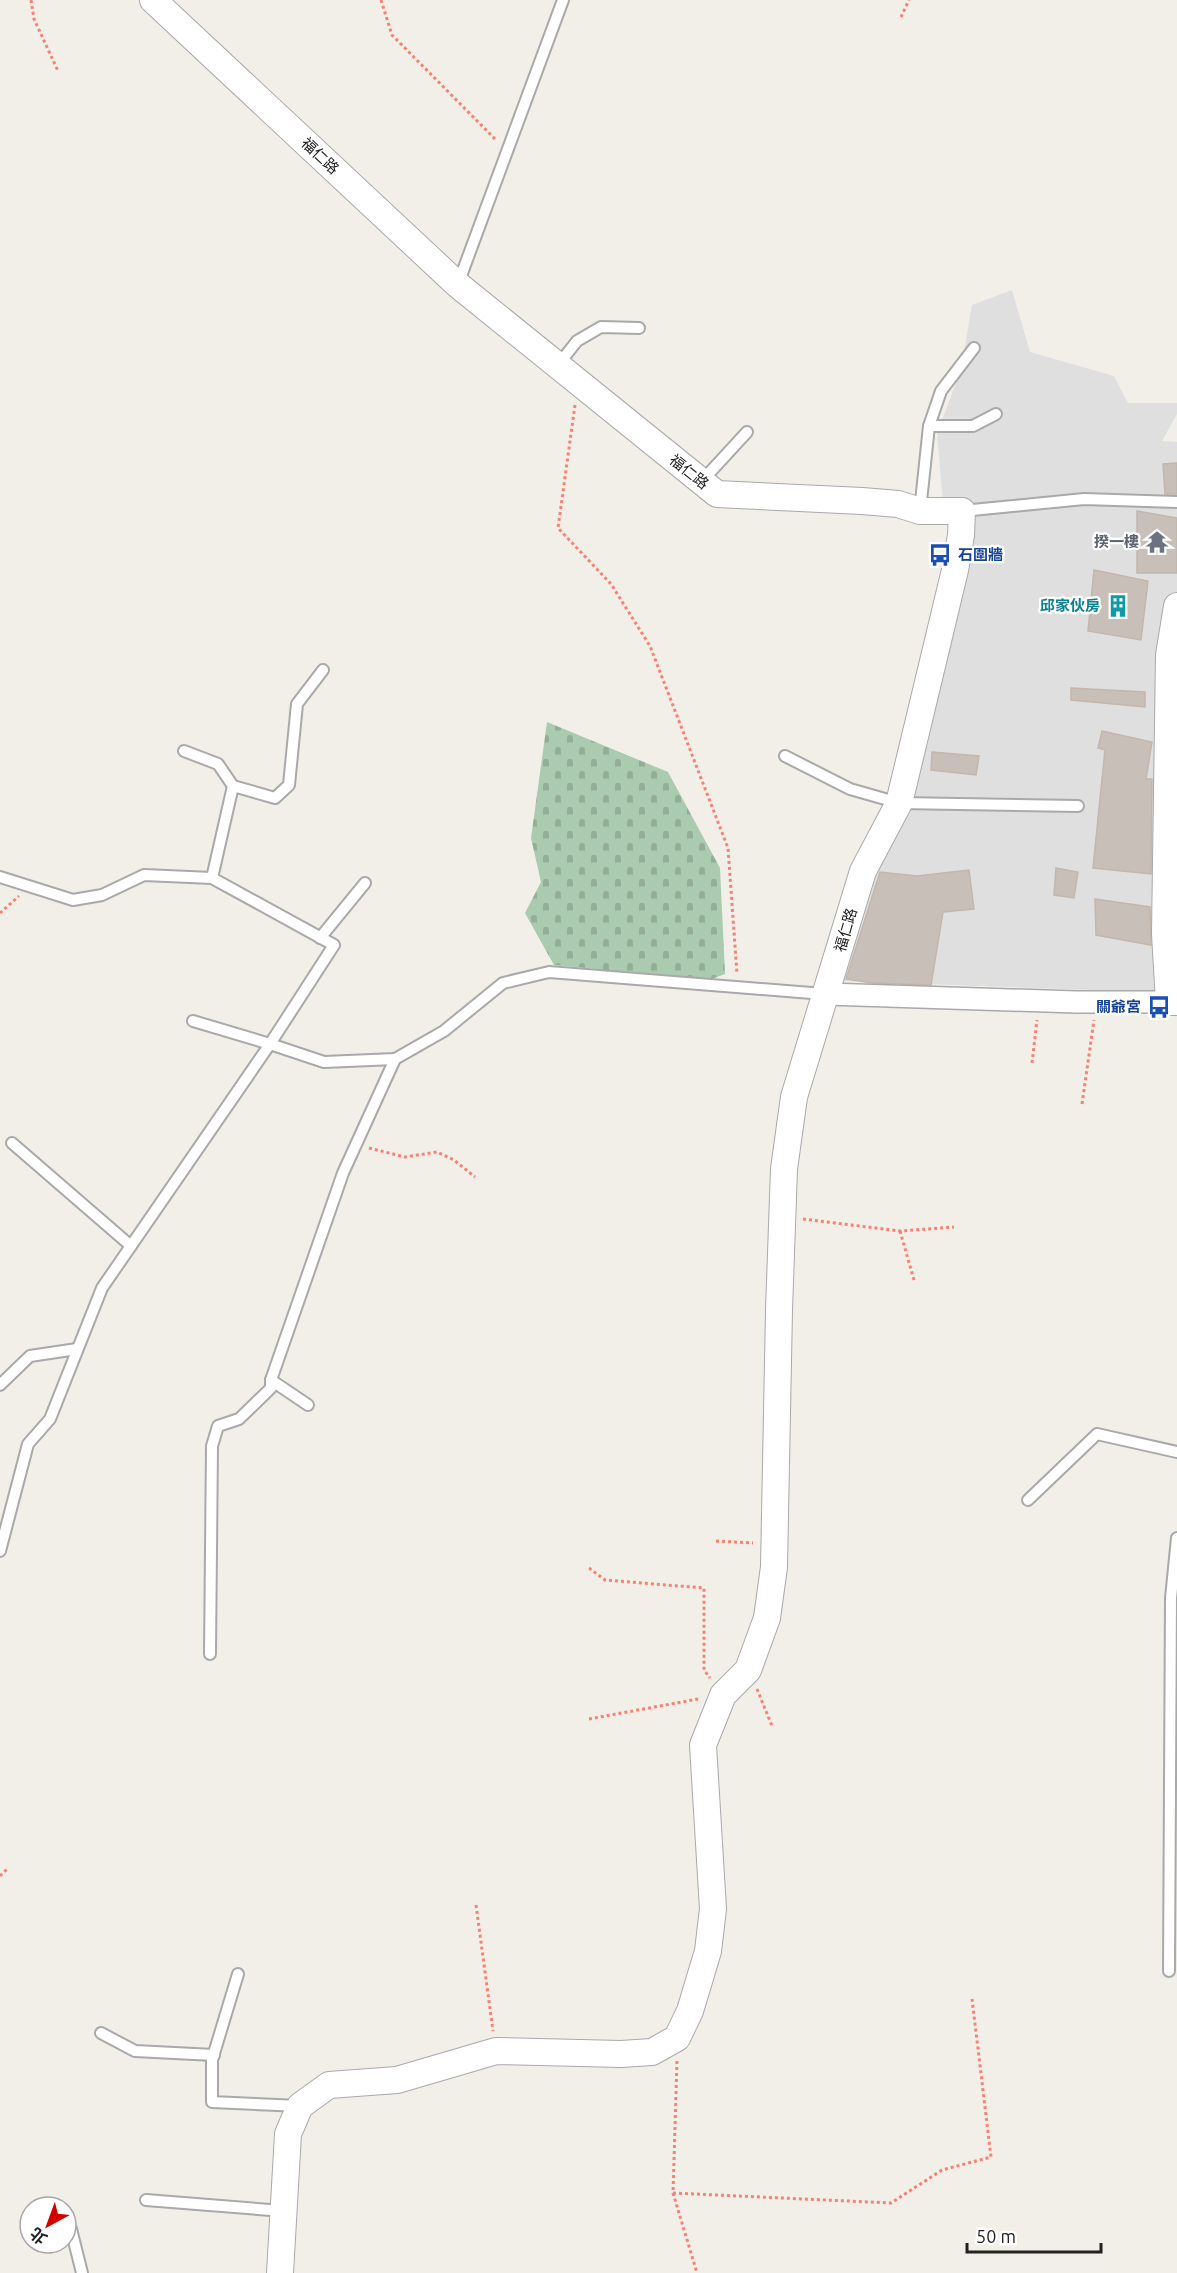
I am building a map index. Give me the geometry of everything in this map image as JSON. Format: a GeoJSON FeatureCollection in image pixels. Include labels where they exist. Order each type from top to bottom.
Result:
{"type":"FeatureCollection","features":[{"type":"Feature","properties":{"kind":"street","name":"福仁路"},"geometry":{"type":"LineString","coordinates":[[153,0],[458,285],[717,494],[898,504],[920,511],[962,511],[961,535],[955,570],[899,803],[863,871],[794,1097],[784,1169],[774,1567],[767,1618],[748,1670]]}},
{"type":"Feature","properties":{"kind":"street"},"geometry":{"type":"LineString","coordinates":[[827,994],[1174,1006],[1171,934],[1169,655],[1177,606]]}},
{"type":"Feature","properties":{"kind":"street"},"geometry":{"type":"LineString","coordinates":[[280,2273],[288,2134],[300,2106],[329,2085],[398,2080],[496,2051],[621,2054],[652,2052],[677,2038],[690,2011],[708,1951],[713,1909],[703,1745],[723,1695],[748,1670]]}},
{"type":"Feature","properties":{"kind":"lane"},"geometry":{"type":"LineString","coordinates":[[458,285],[563,0]]}},
{"type":"Feature","properties":{"kind":"lane"},"geometry":{"type":"LineString","coordinates":[[568,374],[577,341],[601,327],[639,328]]}},
{"type":"Feature","properties":{"kind":"lane"},"geometry":{"type":"LineString","coordinates":[[920,511],[929,426],[941,391],[974,348]]}},
{"type":"Feature","properties":{"kind":"lane"},"geometry":{"type":"LineString","coordinates":[[929,426],[973,426],[996,414]]}},
{"type":"Feature","properties":{"kind":"lane"},"geometry":{"type":"LineString","coordinates":[[701,482],[747,432]]}},
{"type":"Feature","properties":{"kind":"lane"},"geometry":{"type":"LineString","coordinates":[[962,511],[1084,500],[1177,502]]}},
{"type":"Feature","properties":{"kind":"lane"},"geometry":{"type":"LineString","coordinates":[[184,751],[218,764],[233,786],[275,798],[289,785],[297,704],[323,670]]}},
{"type":"Feature","properties":{"kind":"lane"},"geometry":{"type":"LineString","coordinates":[[785,756],[850,789],[899,803],[1078,806]]}},
{"type":"Feature","properties":{"kind":"lane"},"geometry":{"type":"LineString","coordinates":[[212,878],[233,786]]}},
{"type":"Feature","properties":{"kind":"lane"},"geometry":{"type":"LineString","coordinates":[[0,877],[73,900],[102,895],[144,875],[212,878],[334,945],[270,1044],[102,1288],[50,1419],[28,1444],[0,1551]]}},
{"type":"Feature","properties":{"kind":"lane"},"geometry":{"type":"LineString","coordinates":[[320,938],[365,883]]}},
{"type":"Feature","properties":{"kind":"lane"},"geometry":{"type":"LineString","coordinates":[[193,1021],[324,1062],[394,1059],[444,1031],[503,984],[549,972],[827,994]]}},
{"type":"Feature","properties":{"kind":"lane"},"geometry":{"type":"LineString","coordinates":[[210,1654],[213,1446],[218,1426],[239,1419],[272,1388],[271,1380],[331,1206],[356,1142],[394,1059]]}},
{"type":"Feature","properties":{"kind":"lane"},"geometry":{"type":"LineString","coordinates":[[12,1143],[131,1246]]}},
{"type":"Feature","properties":{"kind":"lane"},"geometry":{"type":"LineString","coordinates":[[0,1384],[30,1356],[77,1348]]}},
{"type":"Feature","properties":{"kind":"lane"},"geometry":{"type":"LineString","coordinates":[[271,1380],[308,1405]]}},
{"type":"Feature","properties":{"kind":"lane"},"geometry":{"type":"LineString","coordinates":[[1028,1500],[1097,1434],[1177,1452]]}},
{"type":"Feature","properties":{"kind":"lane"},"geometry":{"type":"LineString","coordinates":[[1169,1971],[1171,1598],[1177,1538]]}},
{"type":"Feature","properties":{"kind":"lane"},"geometry":{"type":"LineString","coordinates":[[238,1974],[212,2060],[212,2102],[300,2106]]}},
{"type":"Feature","properties":{"kind":"lane"},"geometry":{"type":"LineString","coordinates":[[101,2033],[135,2051],[214,2055]]}},
{"type":"Feature","properties":{"kind":"lane"},"geometry":{"type":"LineString","coordinates":[[146,2200],[284,2211]]}},
{"type":"Feature","properties":{"kind":"lane"},"geometry":{"type":"LineString","coordinates":[[78,2255],[82,2273]]}},
{"type":"Feature","properties":{"kind":"path"},"geometry":{"type":"LineString","coordinates":[[31,0],[34,19],[58,71]]}},
{"type":"Feature","properties":{"kind":"path"},"geometry":{"type":"LineString","coordinates":[[381,0],[392,34],[507,151]]}},
{"type":"Feature","properties":{"kind":"path"},"geometry":{"type":"LineString","coordinates":[[901,17],[909,0]]}},
{"type":"Feature","properties":{"kind":"path"},"geometry":{"type":"LineString","coordinates":[[568,374],[558,528],[611,584],[651,646],[728,848],[738,988]]}},
{"type":"Feature","properties":{"kind":"path"},"geometry":{"type":"LineString","coordinates":[[0,913],[30,886]]}},
{"type":"Feature","properties":{"kind":"path"},"geometry":{"type":"LineString","coordinates":[[1032,1063],[1038,1001]]}},
{"type":"Feature","properties":{"kind":"path"},"geometry":{"type":"LineString","coordinates":[[1082,1104],[1096,1002]]}},
{"type":"Feature","properties":{"kind":"path"},"geometry":{"type":"LineString","coordinates":[[356,1142],[375,1151],[405,1157],[436,1152],[454,1160],[475,1177]]}},
{"type":"Feature","properties":{"kind":"path"},"geometry":{"type":"LineString","coordinates":[[782,1216],[900,1231],[954,1227]]}},
{"type":"Feature","properties":{"kind":"path"},"geometry":{"type":"LineString","coordinates":[[900,1231],[914,1280]]}},
{"type":"Feature","properties":{"kind":"path"},"geometry":{"type":"LineString","coordinates":[[716,1541],[774,1545]]}},
{"type":"Feature","properties":{"kind":"path"},"geometry":{"type":"LineString","coordinates":[[589,1568],[604,1580],[704,1588],[704,1670],[723,1695],[589,1719]]}},
{"type":"Feature","properties":{"kind":"path"},"geometry":{"type":"LineString","coordinates":[[748,1670],[772,1726]]}},
{"type":"Feature","properties":{"kind":"path"},"geometry":{"type":"LineString","coordinates":[[0,1876],[7,1869]]}},
{"type":"Feature","properties":{"kind":"path"},"geometry":{"type":"LineString","coordinates":[[476,1905],[496,2051]]}},
{"type":"Feature","properties":{"kind":"path"},"geometry":{"type":"LineString","coordinates":[[673,2193],[891,2203],[942,2170],[991,2157],[972,1999]]}},
{"type":"Feature","properties":{"kind":"path"},"geometry":{"type":"LineString","coordinates":[[677,2038],[673,2193],[697,2273]]}},
{"type":"Feature","properties":{"kind":"shaded area"},"geometry":{"type":"Polygon","coordinates":[[[1012,290],[1030,352],[1114,376],[1128,403],[1177,403],[1177,414],[1162,441],[1177,442],[1177,993],[839,981],[965,536],[943,502],[937,434],[961,369],[972,305],[1012,290]]]}},
{"type":"Feature","properties":{"kind":"green space"},"geometry":{"type":"Polygon","coordinates":[[[547,722],[668,772],[720,868],[725,974],[709,980],[554,965],[525,913],[541,882],[531,838],[547,722]]]}},
{"type":"Feature","properties":{"kind":"building"},"geometry":{"type":"Polygon","coordinates":[[[1177,463],[1177,494],[1165,494],[1163,464],[1177,463]]]}},
{"type":"Feature","properties":{"kind":"building","name":"揆一樓"},"geometry":{"type":"Polygon","coordinates":[[[1137,511],[1177,518],[1177,573],[1137,573],[1137,511]]]}},
{"type":"Feature","properties":{"kind":"building","name":"邱家伙房"},"geometry":{"type":"Polygon","coordinates":[[[1094,570],[1148,581],[1141,640],[1088,631],[1094,570]]]}},
{"type":"Feature","properties":{"kind":"building"},"geometry":{"type":"Polygon","coordinates":[[[1071,688],[1145,692],[1145,707],[1071,700],[1071,688]]]}},
{"type":"Feature","properties":{"kind":"building"},"geometry":{"type":"Polygon","coordinates":[[[1102,731],[1152,742],[1146,779],[1152,779],[1151,874],[1093,868],[1105,750],[1098,748],[1102,731]]]}},
{"type":"Feature","properties":{"kind":"building"},"geometry":{"type":"Polygon","coordinates":[[[932,752],[979,756],[976,775],[931,770],[932,752]]]}},
{"type":"Feature","properties":{"kind":"building"},"geometry":{"type":"Polygon","coordinates":[[[1056,868],[1078,872],[1074,898],[1054,895],[1056,868]]]}},
{"type":"Feature","properties":{"kind":"building"},"geometry":{"type":"Polygon","coordinates":[[[969,870],[974,909],[943,912],[931,985],[872,983],[846,979],[880,872],[917,876],[969,870]]]}},
{"type":"Feature","properties":{"kind":"building"},"geometry":{"type":"Polygon","coordinates":[[[1095,899],[1150,907],[1151,945],[1096,935],[1095,899]]]}},
{"type":"Feature","properties":{"kind":"place","name":"揆一樓"},"geometry":{"type":"Point","coordinates":[1157,542]}},
{"type":"Feature","properties":{"kind":"place","name":"石圍牆"},"geometry":{"type":"Point","coordinates":[940,555]}},
{"type":"Feature","properties":{"kind":"place","name":"邱家伙房"},"geometry":{"type":"Point","coordinates":[1118,606]}},
{"type":"Feature","properties":{"kind":"place","name":"關爺宮"},"geometry":{"type":"Point","coordinates":[1159,1007]}}]}
